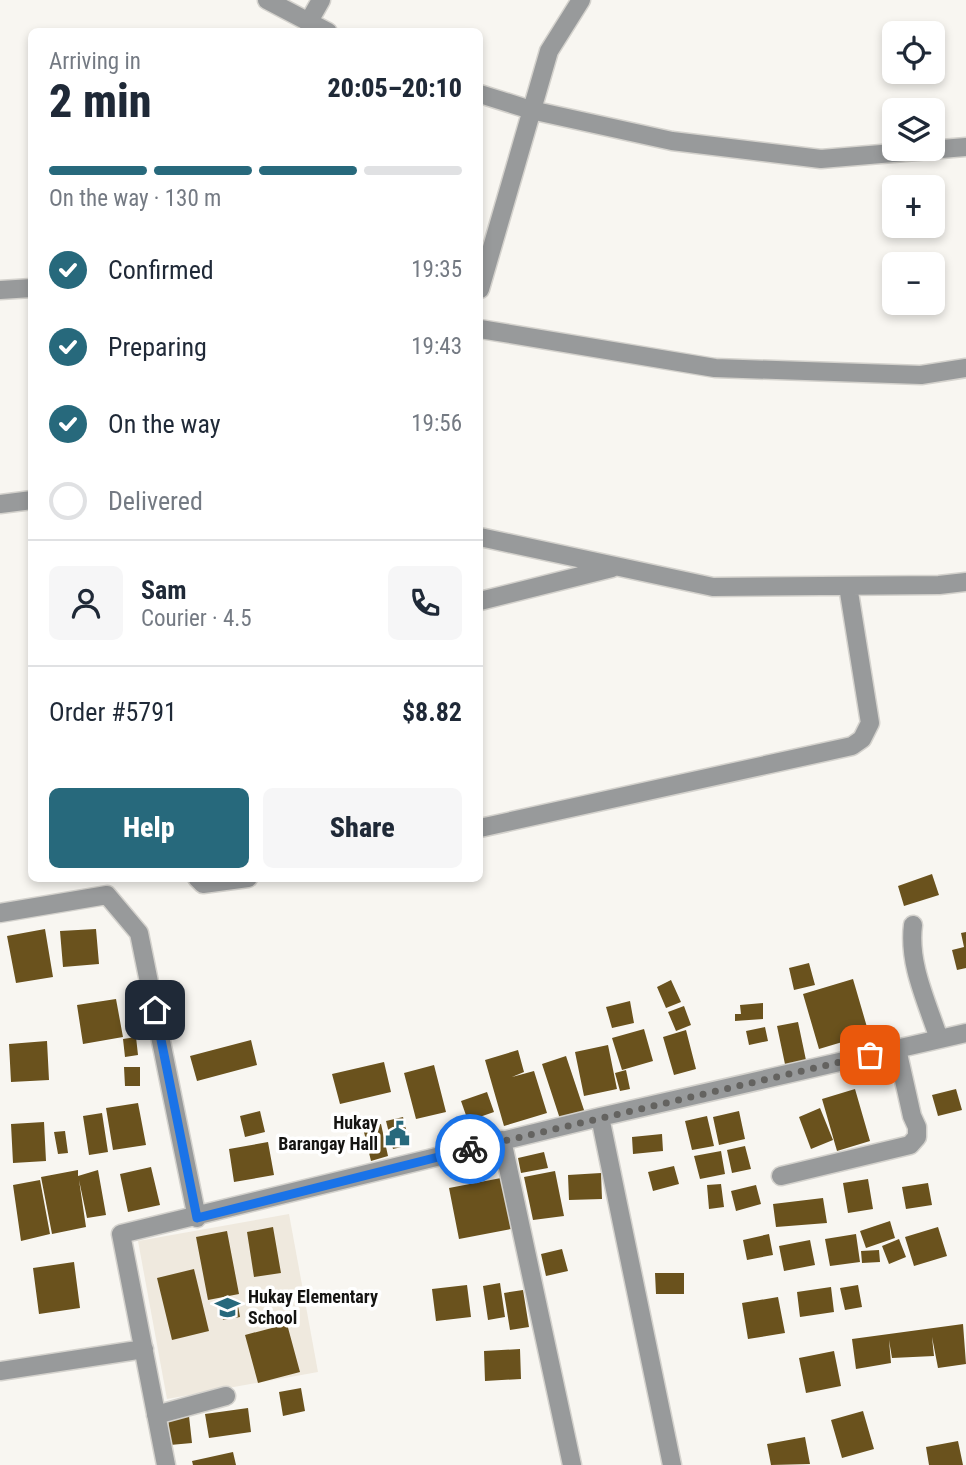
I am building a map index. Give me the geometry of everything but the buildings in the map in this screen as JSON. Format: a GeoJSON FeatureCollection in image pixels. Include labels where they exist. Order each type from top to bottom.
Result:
{"type":"FeatureCollection","features":[{"type":"Feature","properties":{"kind":"street"},"geometry":{"type":"LineString","coordinates":[[267,0],[319,28]]}},
{"type":"Feature","properties":{"kind":"street"},"geometry":{"type":"LineString","coordinates":[[308,23],[321,0]]}},
{"type":"Feature","properties":{"kind":"street"},"geometry":{"type":"LineString","coordinates":[[483,278],[549,51],[581,0]]}},
{"type":"Feature","properties":{"kind":"street"},"geometry":{"type":"LineString","coordinates":[[483,95],[531,110],[672,141],[821,159],[966,146]]}},
{"type":"Feature","properties":{"kind":"street"},"geometry":{"type":"LineString","coordinates":[[0,290],[28,288]]}},
{"type":"Feature","properties":{"kind":"street"},"geometry":{"type":"LineString","coordinates":[[483,329],[715,368],[921,375],[966,368]]}},
{"type":"Feature","properties":{"kind":"street"},"geometry":{"type":"LineString","coordinates":[[0,504],[28,500]]}},
{"type":"Feature","properties":{"kind":"street"},"geometry":{"type":"LineString","coordinates":[[483,538],[713,587],[939,585],[966,582]]}},
{"type":"Feature","properties":{"kind":"street"},"geometry":{"type":"LineString","coordinates":[[483,600],[617,566]]}},
{"type":"Feature","properties":{"kind":"street"},"geometry":{"type":"LineString","coordinates":[[483,827],[852,746],[862,739],[870,723],[848,586]]}},
{"type":"Feature","properties":{"kind":"street"},"geometry":{"type":"LineString","coordinates":[[201,882],[218,882]]}},
{"type":"Feature","properties":{"kind":"street"},"geometry":{"type":"LineString","coordinates":[[0,913],[107,895],[139,933],[197,1218]]}},
{"type":"Feature","properties":{"kind":"street"},"geometry":{"type":"LineString","coordinates":[[913,925],[910,944],[913,961],[939,1039]]}},
{"type":"Feature","properties":{"kind":"street"},"geometry":{"type":"LineString","coordinates":[[166,1465],[121,1234],[197,1218],[502,1140],[966,1033]]}},
{"type":"Feature","properties":{"kind":"street"},"geometry":{"type":"LineString","coordinates":[[781,1176],[910,1145],[917,1137],[917,1127],[912,1116],[897,1049]]}},
{"type":"Feature","properties":{"kind":"street"},"geometry":{"type":"LineString","coordinates":[[600,1117],[672,1465]]}},
{"type":"Feature","properties":{"kind":"street"},"geometry":{"type":"LineString","coordinates":[[502,1140],[572,1465]]}},
{"type":"Feature","properties":{"kind":"street"},"geometry":{"type":"LineString","coordinates":[[0,1371],[144,1349]]}},
{"type":"Feature","properties":{"kind":"street"},"geometry":{"type":"LineString","coordinates":[[156,1415],[226,1396]]}},
{"type":"Feature","properties":{"kind":"shaded area","name":"Hukay Elementary School"},"geometry":{"type":"Polygon","coordinates":[[[289,1214],[318,1372],[167,1399],[138,1241],[289,1214]]]}},
{"type":"Feature","properties":{"kind":"way so far"},"geometry":{"type":"LineString","coordinates":[[470,1149],[870,1055]]}},
{"type":"Feature","properties":{"kind":"place","name":"Hukay Barangay Hall"},"geometry":{"type":"Point","coordinates":[398,1133]}},
{"type":"Feature","properties":{"kind":"place","name":"Hukay Elementary School"},"geometry":{"type":"Point","coordinates":[228,1307]}},
{"type":"Feature","properties":{"kind":"route"},"geometry":{"type":"LineString","coordinates":[[155,1010],[197,1218],[470,1149]]}}]}
